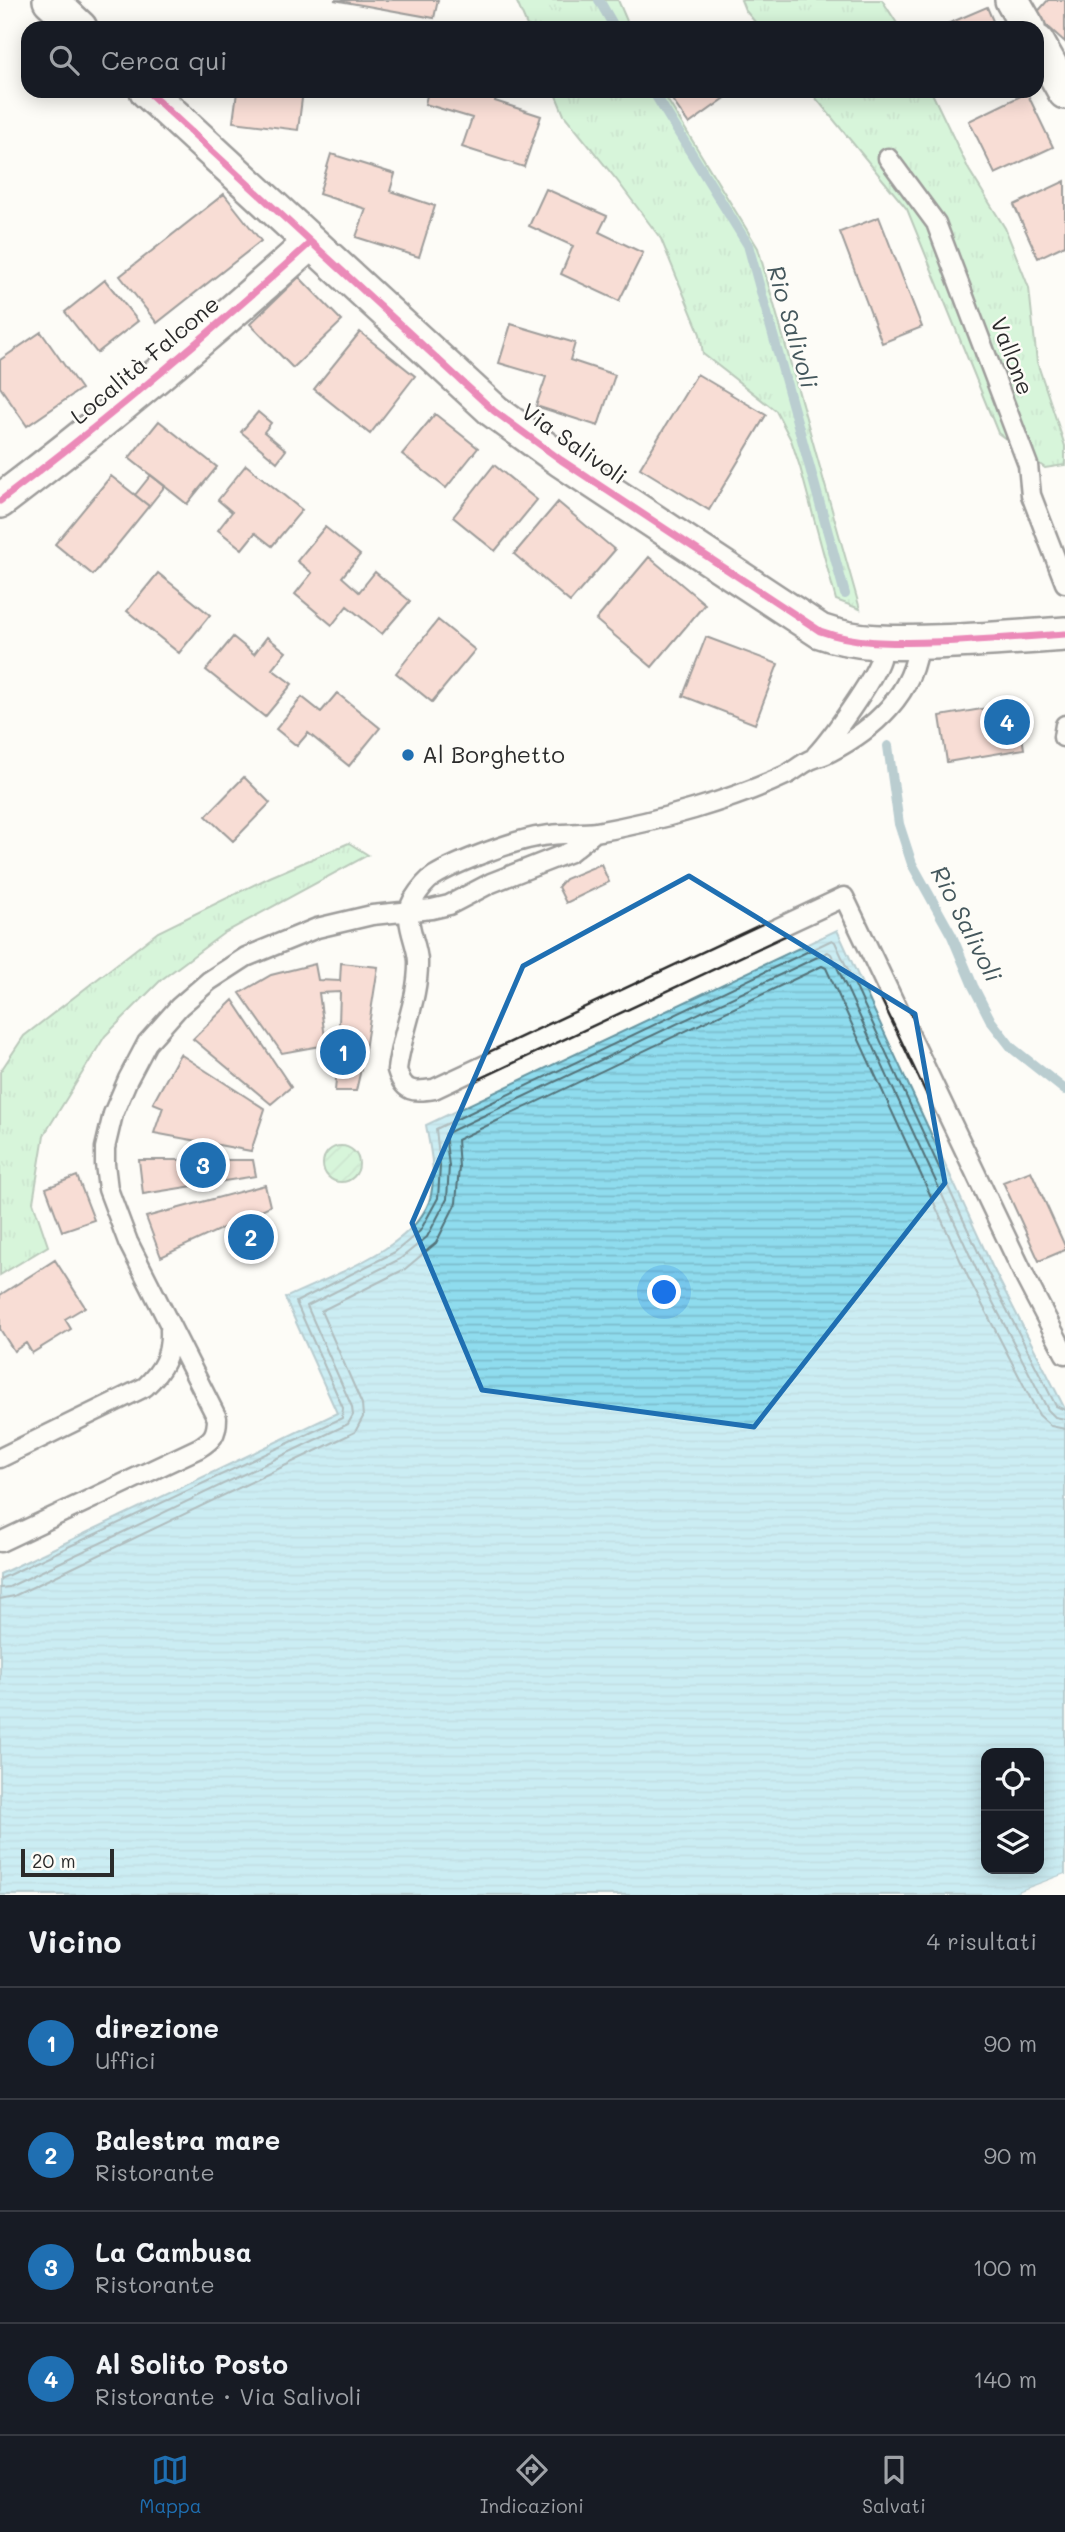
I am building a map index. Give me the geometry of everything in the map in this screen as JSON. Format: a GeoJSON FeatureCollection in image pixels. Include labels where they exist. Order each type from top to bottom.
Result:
{"type":"FeatureCollection","features":[{"type":"Feature","properties":{"kind":"street"},"geometry":{"type":"LineString","coordinates":[[50,0],[72,21]]}},
{"type":"Feature","properties":{"kind":"street"},"geometry":{"type":"LineString","coordinates":[[1012,0],[1024,21]]}},
{"type":"Feature","properties":{"kind":"street"},"geometry":{"type":"LineString","coordinates":[[1044,54],[1065,92]]}},
{"type":"Feature","properties":{"kind":"street","name":"Via Salivoli"},"geometry":{"type":"LineString","coordinates":[[155,98],[494,411],[551,454],[820,631],[839,638],[882,643],[1065,634]]}},
{"type":"Feature","properties":{"kind":"street","name":"Località Falcone"},"geometry":{"type":"LineString","coordinates":[[0,501],[242,305],[310,243]]}},
{"type":"Feature","properties":{"kind":"lane","name":"Vallone"},"geometry":{"type":"LineString","coordinates":[[888,158],[936,223],[1028,466],[1031,495],[1065,583]]}},
{"type":"Feature","properties":{"kind":"lane"},"geometry":{"type":"LineString","coordinates":[[918,642],[917,662],[908,684],[875,722],[828,754],[811,760],[790,773],[704,806],[595,832],[540,836],[514,842],[432,877],[412,902],[410,912],[418,963],[397,1070],[401,1083],[407,1088],[417,1092],[434,1089],[844,897],[1026,1279],[1065,1354]]}},
{"type":"Feature","properties":{"kind":"lane"},"geometry":{"type":"LineString","coordinates":[[811,760],[875,671],[882,643]]}},
{"type":"Feature","properties":{"kind":"lane"},"geometry":{"type":"LineString","coordinates":[[0,1542],[212,1440],[217,1429],[217,1418],[128,1242],[108,1189],[105,1148],[113,1114],[147,1043],[179,1007],[209,981],[246,957],[317,929],[372,915],[449,905],[491,883],[570,852],[595,832]]}},
{"type":"Feature","properties":{"kind":"lane"},"geometry":{"type":"LineString","coordinates":[[0,1458],[145,1387],[157,1376],[167,1359],[171,1346],[170,1326]]}},
{"type":"Feature","properties":{"kind":"highlighted area"},"geometry":{"type":"Polygon","coordinates":[[[689,876],[915,1014],[945,1183],[754,1427],[482,1390],[412,1223],[523,966],[689,876]]]}},
{"type":"Feature","properties":{"kind":"green space"},"geometry":{"type":"Polygon","coordinates":[[[516,0],[618,0],[627,21],[525,21],[516,0]]]}},
{"type":"Feature","properties":{"kind":"green space"},"geometry":{"type":"Polygon","coordinates":[[[741,0],[882,0],[896,21],[754,21],[741,0]]]}},
{"type":"Feature","properties":{"kind":"green space"},"geometry":{"type":"Polygon","coordinates":[[[557,98],[666,98],[758,248],[860,609],[836,600],[800,467],[791,440],[776,411],[703,354],[700,334],[661,239],[564,115],[557,98]]]}},
{"type":"Feature","properties":{"kind":"green space"},"geometry":{"type":"Polygon","coordinates":[[[816,98],[934,98],[969,170],[1005,228],[1029,288],[1037,362],[1065,446],[1065,465],[1045,468],[998,433],[907,209],[816,98]]]}},
{"type":"Feature","properties":{"kind":"green space"},"geometry":{"type":"Polygon","coordinates":[[[349,843],[368,855],[224,933],[161,980],[105,1036],[44,1135],[33,1202],[48,1246],[0,1275],[0,1072],[24,1036],[158,932],[270,877],[349,843]]]}},
{"type":"Feature","properties":{"kind":"green space"},"geometry":{"type":"Polygon","coordinates":[[[341,1146],[354,1151],[359,1164],[354,1177],[341,1182],[328,1177],[323,1164],[328,1151],[341,1146]]]}},
{"type":"Feature","properties":{"kind":"water"},"geometry":{"type":"Polygon","coordinates":[[[837,930],[992,1266],[1065,1409],[1065,1874],[1010,1895],[0,1895],[0,1574],[337,1413],[285,1298],[370,1258],[410,1230],[423,1213],[431,1195],[432,1160],[426,1125],[837,930]]]}},
{"type":"Feature","properties":{"kind":"pier"},"geometry":{"type":"Polygon","coordinates":[[[1065,1874],[1065,1877],[1020,1895],[1010,1895],[1065,1874]]]}},
{"type":"Feature","properties":{"kind":"building"},"geometry":{"type":"Polygon","coordinates":[[[334,0],[438,0],[434,18],[334,0]]]}},
{"type":"Feature","properties":{"kind":"building"},"geometry":{"type":"Polygon","coordinates":[[[1048,0],[1065,0],[1065,42],[1044,21],[1035,15],[1048,0]]]}},
{"type":"Feature","properties":{"kind":"building"},"geometry":{"type":"Polygon","coordinates":[[[987,7],[993,21],[954,21],[987,7]]]}},
{"type":"Feature","properties":{"kind":"building"},"geometry":{"type":"Polygon","coordinates":[[[236,98],[302,98],[298,130],[233,122],[236,98]]]}},
{"type":"Feature","properties":{"kind":"building"},"geometry":{"type":"Polygon","coordinates":[[[426,98],[496,98],[495,101],[541,116],[524,167],[462,147],[472,118],[425,104],[426,98]]]}},
{"type":"Feature","properties":{"kind":"building"},"geometry":{"type":"Polygon","coordinates":[[[671,98],[725,98],[689,124],[671,98]]]}},
{"type":"Feature","properties":{"kind":"building"},"geometry":{"type":"Polygon","coordinates":[[[1017,98],[1029,98],[1053,147],[995,174],[969,121],[1017,98]]]}},
{"type":"Feature","properties":{"kind":"building"},"geometry":{"type":"Polygon","coordinates":[[[331,154],[395,174],[390,191],[435,206],[419,257],[356,237],[366,209],[319,194],[331,154]]]}},
{"type":"Feature","properties":{"kind":"building"},"geometry":{"type":"Polygon","coordinates":[[[1065,181],[1065,245],[1038,258],[1014,205],[1065,181]]]}},
{"type":"Feature","properties":{"kind":"building"},"geometry":{"type":"Polygon","coordinates":[[[546,189],[607,216],[599,232],[643,253],[619,301],[561,274],[573,246],[529,226],[546,189]]]}},
{"type":"Feature","properties":{"kind":"building"},"geometry":{"type":"Polygon","coordinates":[[[224,194],[261,241],[157,323],[120,276],[224,194]]]}},
{"type":"Feature","properties":{"kind":"building"},"geometry":{"type":"Polygon","coordinates":[[[879,217],[922,327],[882,343],[840,232],[879,217]]]}},
{"type":"Feature","properties":{"kind":"building"},"geometry":{"type":"Polygon","coordinates":[[[299,277],[342,321],[293,368],[250,324],[299,277]]]}},
{"type":"Feature","properties":{"kind":"building"},"geometry":{"type":"Polygon","coordinates":[[[105,280],[138,321],[97,353],[65,312],[105,280]]]}},
{"type":"Feature","properties":{"kind":"building"},"geometry":{"type":"Polygon","coordinates":[[[511,324],[575,343],[570,360],[615,375],[598,426],[536,406],[546,377],[499,363],[511,324]]]}},
{"type":"Feature","properties":{"kind":"building"},"geometry":{"type":"Polygon","coordinates":[[[41,332],[81,389],[27,426],[0,387],[0,360],[41,332]]]}},
{"type":"Feature","properties":{"kind":"building"},"geometry":{"type":"Polygon","coordinates":[[[360,332],[415,376],[370,434],[314,389],[360,332]]]}},
{"type":"Feature","properties":{"kind":"building"},"geometry":{"type":"Polygon","coordinates":[[[697,374],[766,415],[709,510],[640,468],[697,374]]]}},
{"type":"Feature","properties":{"kind":"building"},"geometry":{"type":"Polygon","coordinates":[[[258,412],[271,423],[264,432],[286,450],[277,462],[241,432],[258,412]]]}},
{"type":"Feature","properties":{"kind":"building"},"geometry":{"type":"Polygon","coordinates":[[[435,414],[478,448],[446,488],[402,454],[435,414]]]}},
{"type":"Feature","properties":{"kind":"building"},"geometry":{"type":"Polygon","coordinates":[[[159,421],[217,467],[187,504],[129,458],[159,421]]]}},
{"type":"Feature","properties":{"kind":"building"},"geometry":{"type":"Polygon","coordinates":[[[246,465],[302,510],[272,546],[255,533],[242,549],[218,530],[232,512],[218,500],[246,465]]]}},
{"type":"Feature","properties":{"kind":"building"},"geometry":{"type":"Polygon","coordinates":[[[494,465],[537,500],[495,551],[453,517],[494,465]]]}},
{"type":"Feature","properties":{"kind":"building"},"geometry":{"type":"Polygon","coordinates":[[[151,475],[165,486],[149,506],[135,495],[151,475]]]}},
{"type":"Feature","properties":{"kind":"building"},"geometry":{"type":"Polygon","coordinates":[[[111,476],[149,506],[93,575],[55,544],[111,476]]]}},
{"type":"Feature","properties":{"kind":"building"},"geometry":{"type":"Polygon","coordinates":[[[558,502],[615,550],[570,602],[514,554],[558,502]]]}},
{"type":"Feature","properties":{"kind":"building"},"geometry":{"type":"Polygon","coordinates":[[[325,527],[360,555],[342,577],[359,592],[375,572],[410,601],[382,634],[347,606],[332,625],[295,594],[312,573],[297,561],[325,527]]]}},
{"type":"Feature","properties":{"kind":"building"},"geometry":{"type":"Polygon","coordinates":[[[649,557],[705,604],[652,667],[596,620],[649,557]]]}},
{"type":"Feature","properties":{"kind":"building"},"geometry":{"type":"Polygon","coordinates":[[[158,573],[210,615],[179,653],[127,611],[158,573]]]}},
{"type":"Feature","properties":{"kind":"building"},"geometry":{"type":"Polygon","coordinates":[[[438,620],[475,650],[432,702],[396,673],[438,620]]]}},
{"type":"Feature","properties":{"kind":"building"},"geometry":{"type":"Polygon","coordinates":[[[233,637],[254,654],[267,637],[286,652],[272,669],[292,684],[265,717],[206,670],[233,637]]]}},
{"type":"Feature","properties":{"kind":"building"},"geometry":{"type":"Polygon","coordinates":[[[706,637],[778,664],[755,724],[683,696],[706,637]]]}},
{"type":"Feature","properties":{"kind":"building"},"geometry":{"type":"Polygon","coordinates":[[[337,693],[380,728],[349,766],[308,733],[297,746],[276,729],[302,697],[321,712],[337,693]]]}},
{"type":"Feature","properties":{"kind":"building"},"geometry":{"type":"Polygon","coordinates":[[[1017,703],[1024,749],[947,762],[940,716],[1017,703]]]}},
{"type":"Feature","properties":{"kind":"building"},"geometry":{"type":"Polygon","coordinates":[[[244,777],[270,803],[233,841],[206,816],[244,777]]]}},
{"type":"Feature","properties":{"kind":"building"},"geometry":{"type":"Polygon","coordinates":[[[601,864],[609,882],[566,903],[558,887],[565,879],[601,864]]]}},
{"type":"Feature","properties":{"kind":"building"},"geometry":{"type":"Polygon","coordinates":[[[341,963],[378,967],[364,1056],[338,1055],[340,992],[319,993],[326,1045],[282,1053],[240,993],[271,975],[315,964],[318,980],[340,981],[341,963]]]}},
{"type":"Feature","properties":{"kind":"building"},"geometry":{"type":"Polygon","coordinates":[[[233,1000],[291,1087],[271,1104],[193,1039],[233,1000]]]}},
{"type":"Feature","properties":{"kind":"building"},"geometry":{"type":"Polygon","coordinates":[[[180,1054],[265,1109],[251,1151],[154,1133],[163,1107],[153,1103],[180,1054]]]}},
{"type":"Feature","properties":{"kind":"building"},"geometry":{"type":"Polygon","coordinates":[[[338,1055],[364,1056],[356,1091],[335,1091],[338,1055]]]}},
{"type":"Feature","properties":{"kind":"building"},"geometry":{"type":"Polygon","coordinates":[[[139,1160],[253,1160],[256,1176],[143,1194],[139,1160]]]}},
{"type":"Feature","properties":{"kind":"building"},"geometry":{"type":"Polygon","coordinates":[[[1031,1171],[1065,1246],[1065,1250],[1039,1261],[1003,1182],[1031,1171]]]}},
{"type":"Feature","properties":{"kind":"building"},"geometry":{"type":"Polygon","coordinates":[[[77,1176],[94,1220],[62,1231],[46,1188],[77,1176]]]}},
{"type":"Feature","properties":{"kind":"building"},"geometry":{"type":"Polygon","coordinates":[[[265,1185],[270,1206],[161,1257],[146,1217],[265,1185]]]}},
{"type":"Feature","properties":{"kind":"building"},"geometry":{"type":"Polygon","coordinates":[[[55,1260],[85,1307],[65,1319],[71,1329],[32,1353],[26,1343],[14,1351],[0,1329],[0,1295],[55,1260]]]}},
{"type":"Feature","properties":{"kind":"waterway","name":"Rio Salivoli"},"geometry":{"type":"LineString","coordinates":[[599,0],[611,21]]}},
{"type":"Feature","properties":{"kind":"waterway","name":"Rio Salivoli"},"geometry":{"type":"LineString","coordinates":[[657,98],[748,245],[845,594]]}},
{"type":"Feature","properties":{"kind":"waterway","name":"Rio Salivoli"},"geometry":{"type":"LineString","coordinates":[[888,746],[899,824],[912,864],[952,936],[991,1021],[1012,1048],[1065,1090]]}},
{"type":"Feature","properties":{"kind":"cycle path"},"geometry":{"type":"LineString","coordinates":[[155,98],[494,411],[561,460],[820,631],[847,638],[888,642],[965,641],[1065,634]]}},
{"type":"Feature","properties":{"kind":"cycle path"},"geometry":{"type":"LineString","coordinates":[[0,501],[158,375],[310,243]]}},
{"type":"Feature","properties":{"kind":"place","name":"Al Solito Posto"},"geometry":{"type":"Point","coordinates":[1007,722]}},
{"type":"Feature","properties":{"kind":"place","name":"Al Borghetto"},"geometry":{"type":"Point","coordinates":[408,755]}},
{"type":"Feature","properties":{"kind":"place","name":"direzione"},"geometry":{"type":"Point","coordinates":[343,1052]}},
{"type":"Feature","properties":{"kind":"place","name":"La Cambusa"},"geometry":{"type":"Point","coordinates":[203,1165]}},
{"type":"Feature","properties":{"kind":"place","name":"Balestra mare"},"geometry":{"type":"Point","coordinates":[251,1237]}}]}
